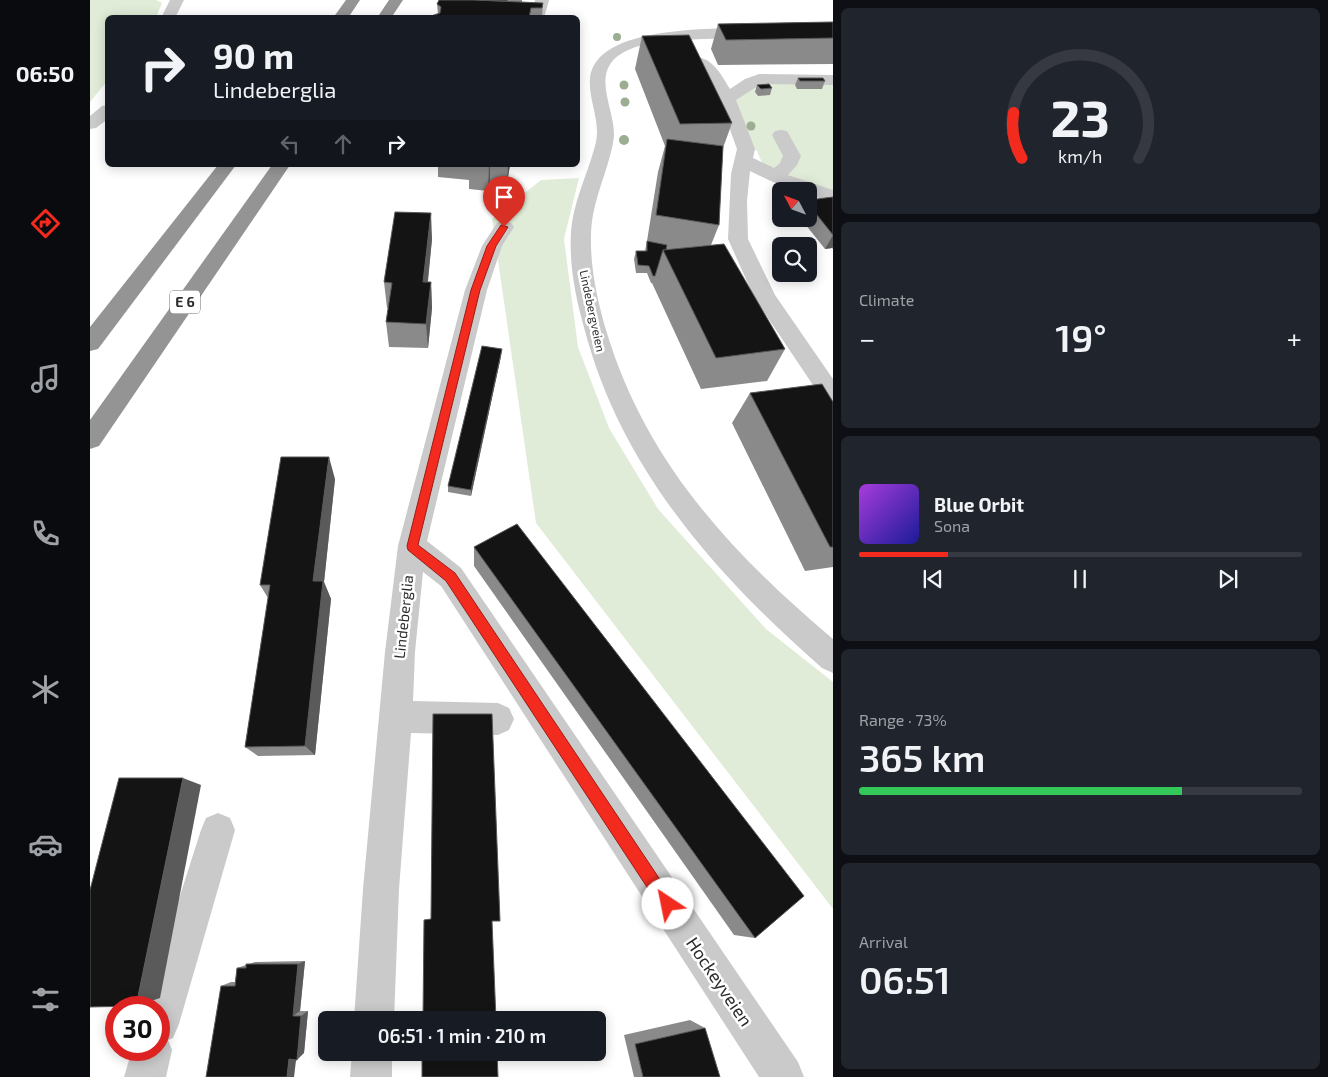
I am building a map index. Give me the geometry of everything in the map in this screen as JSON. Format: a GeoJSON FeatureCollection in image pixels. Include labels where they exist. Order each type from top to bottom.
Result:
{"type":"FeatureCollection","features":[{"type":"Feature","properties":{"kind":"highway"},"geometry":{"type":"LineString","coordinates":[[342,15],[354,0]]}},
{"type":"Feature","properties":{"kind":"highway"},"geometry":{"type":"LineString","coordinates":[[386,15],[396,0]]}},
{"type":"Feature","properties":{"kind":"highway"},"geometry":{"type":"LineString","coordinates":[[90,343],[225,167]]}},
{"type":"Feature","properties":{"kind":"highway","name":"E 6"},"geometry":{"type":"LineString","coordinates":[[90,439],[280,167]]}},
{"type":"Feature","properties":{"kind":"street"},"geometry":{"type":"LineString","coordinates":[[170,15],[177,0]]}},
{"type":"Feature","properties":{"kind":"street"},"geometry":{"type":"LineString","coordinates":[[538,15],[542,0]]}},
{"type":"Feature","properties":{"kind":"street"},"geometry":{"type":"LineString","coordinates":[[606,58],[625,46],[651,39],[768,31]]}},
{"type":"Feature","properties":{"kind":"street"},"geometry":{"type":"LineString","coordinates":[[606,58],[681,58],[702,62],[714,75],[746,149],[738,201],[738,239],[764,297],[833,397]]}},
{"type":"Feature","properties":{"kind":"street","name":"Lindebergveien"},"geometry":{"type":"LineString","coordinates":[[606,58],[598,72],[598,79],[605,117],[606,139],[587,194],[581,235],[582,264],[587,298],[607,375],[644,448],[696,524],[767,600],[833,658]]}},
{"type":"Feature","properties":{"kind":"street"},"geometry":{"type":"LineString","coordinates":[[726,99],[751,82],[759,80],[833,80]]}},
{"type":"Feature","properties":{"kind":"street"},"geometry":{"type":"LineString","coordinates":[[90,124],[105,112]]}},
{"type":"Feature","properties":{"kind":"street"},"geometry":{"type":"LineString","coordinates":[[776,176],[788,165],[792,156],[781,135]]}},
{"type":"Feature","properties":{"kind":"street"},"geometry":{"type":"LineString","coordinates":[[744,161],[800,186],[833,196]]}},
{"type":"Feature","properties":{"kind":"street","name":"Lindeberglia"},"geometry":{"type":"LineString","coordinates":[[374,1011],[381,889],[400,652],[412,546],[476,290],[492,246],[504,227]]}},
{"type":"Feature","properties":{"kind":"street","name":"Hockeyveien"},"geometry":{"type":"LineString","coordinates":[[412,546],[450,577],[783,1077]]}},
{"type":"Feature","properties":{"kind":"street"},"geometry":{"type":"LineString","coordinates":[[396,716],[498,719]]}},
{"type":"Feature","properties":{"kind":"street"},"geometry":{"type":"LineString","coordinates":[[168,996],[218,830]]}},
{"type":"Feature","properties":{"kind":"street"},"geometry":{"type":"LineString","coordinates":[[145,1077],[149,1061]]}},
{"type":"Feature","properties":{"kind":"street"},"geometry":{"type":"LineString","coordinates":[[371,1077],[372,1061]]}},
{"type":"Feature","properties":{"kind":"green space"},"geometry":{"type":"Polygon","coordinates":[[[90,0],[156,0],[162,3],[157,15],[105,15],[105,83],[90,102],[90,0]]]}},
{"type":"Feature","properties":{"kind":"green space"},"geometry":{"type":"Polygon","coordinates":[[[794,81],[797,89],[821,89],[820,85],[833,82],[833,193],[818,187],[818,182],[806,182],[763,165],[757,151],[750,146],[734,100],[760,82],[794,81]]]}},
{"type":"Feature","properties":{"kind":"green space"},"geometry":{"type":"Polygon","coordinates":[[[579,178],[564,239],[578,347],[609,428],[658,509],[766,629],[833,682],[833,909],[536,523],[492,219],[541,180],[579,178]]]}},
{"type":"Feature","properties":{"kind":"building"},"geometry":{"type":"Polygon","coordinates":[[[439,0],[543,3],[542,8],[531,8],[530,15],[434,15],[440,13],[441,7],[437,4],[439,0]]]}},
{"type":"Feature","properties":{"kind":"building"},"geometry":{"type":"Polygon","coordinates":[[[833,22],[833,38],[726,40],[718,24],[833,22]]]}},
{"type":"Feature","properties":{"kind":"building"},"geometry":{"type":"Polygon","coordinates":[[[689,35],[732,123],[680,124],[642,36],[689,35]]]}},
{"type":"Feature","properties":{"kind":"building"},"geometry":{"type":"Polygon","coordinates":[[[798,78],[823,78],[825,81],[800,81],[798,78]]]}},
{"type":"Feature","properties":{"kind":"building"},"geometry":{"type":"Polygon","coordinates":[[[769,84],[772,88],[761,89],[757,85],[769,84]]]}},
{"type":"Feature","properties":{"kind":"building"},"geometry":{"type":"Polygon","coordinates":[[[667,139],[723,146],[719,225],[656,215],[667,139]]]}},
{"type":"Feature","properties":{"kind":"building"},"geometry":{"type":"Polygon","coordinates":[[[833,197],[833,235],[818,216],[818,199],[833,197]]]}},
{"type":"Feature","properties":{"kind":"building"},"geometry":{"type":"Polygon","coordinates":[[[395,212],[431,213],[423,282],[431,282],[426,324],[386,322],[392,283],[384,282],[395,212]]]}},
{"type":"Feature","properties":{"kind":"building"},"geometry":{"type":"Polygon","coordinates":[[[647,241],[667,245],[666,250],[663,250],[655,276],[653,276],[649,266],[638,265],[636,251],[647,251],[647,241]]]}},
{"type":"Feature","properties":{"kind":"building"},"geometry":{"type":"Polygon","coordinates":[[[724,244],[785,349],[716,358],[663,250],[724,244]]]}},
{"type":"Feature","properties":{"kind":"building"},"geometry":{"type":"Polygon","coordinates":[[[482,346],[502,349],[471,490],[448,486],[482,346]]]}},
{"type":"Feature","properties":{"kind":"building"},"geometry":{"type":"Polygon","coordinates":[[[822,384],[833,402],[833,547],[830,547],[750,393],[822,384]]]}},
{"type":"Feature","properties":{"kind":"building"},"geometry":{"type":"Polygon","coordinates":[[[281,457],[329,457],[313,581],[323,581],[305,746],[245,747],[270,585],[260,585],[281,457]]]}},
{"type":"Feature","properties":{"kind":"building"},"geometry":{"type":"Polygon","coordinates":[[[517,524],[804,896],[755,938],[474,547],[517,524]]]}},
{"type":"Feature","properties":{"kind":"building"},"geometry":{"type":"Polygon","coordinates":[[[433,714],[492,714],[500,921],[492,921],[496,1011],[423,1011],[424,920],[431,919],[433,714]]]}},
{"type":"Feature","properties":{"kind":"building"},"geometry":{"type":"Polygon","coordinates":[[[119,778],[183,778],[138,996],[105,996],[105,1007],[90,1007],[90,890],[119,778]]]}},
{"type":"Feature","properties":{"kind":"building"},"geometry":{"type":"Polygon","coordinates":[[[246,964],[298,964],[293,1016],[301,1016],[297,1060],[289,1059],[287,1077],[206,1077],[221,986],[235,986],[237,968],[246,968],[246,964]]]}},
{"type":"Feature","properties":{"kind":"building"},"geometry":{"type":"Polygon","coordinates":[[[705,1028],[720,1077],[643,1077],[635,1044],[705,1028]]]}},
{"type":"Feature","properties":{"kind":"building"},"geometry":{"type":"Polygon","coordinates":[[[422,1061],[497,1061],[498,1077],[422,1077],[422,1061]]]}},
{"type":"Feature","properties":{"kind":"route"},"geometry":{"type":"LineString","coordinates":[[504,227],[492,246],[476,290],[412,546],[450,577],[668,904]]}}]}
